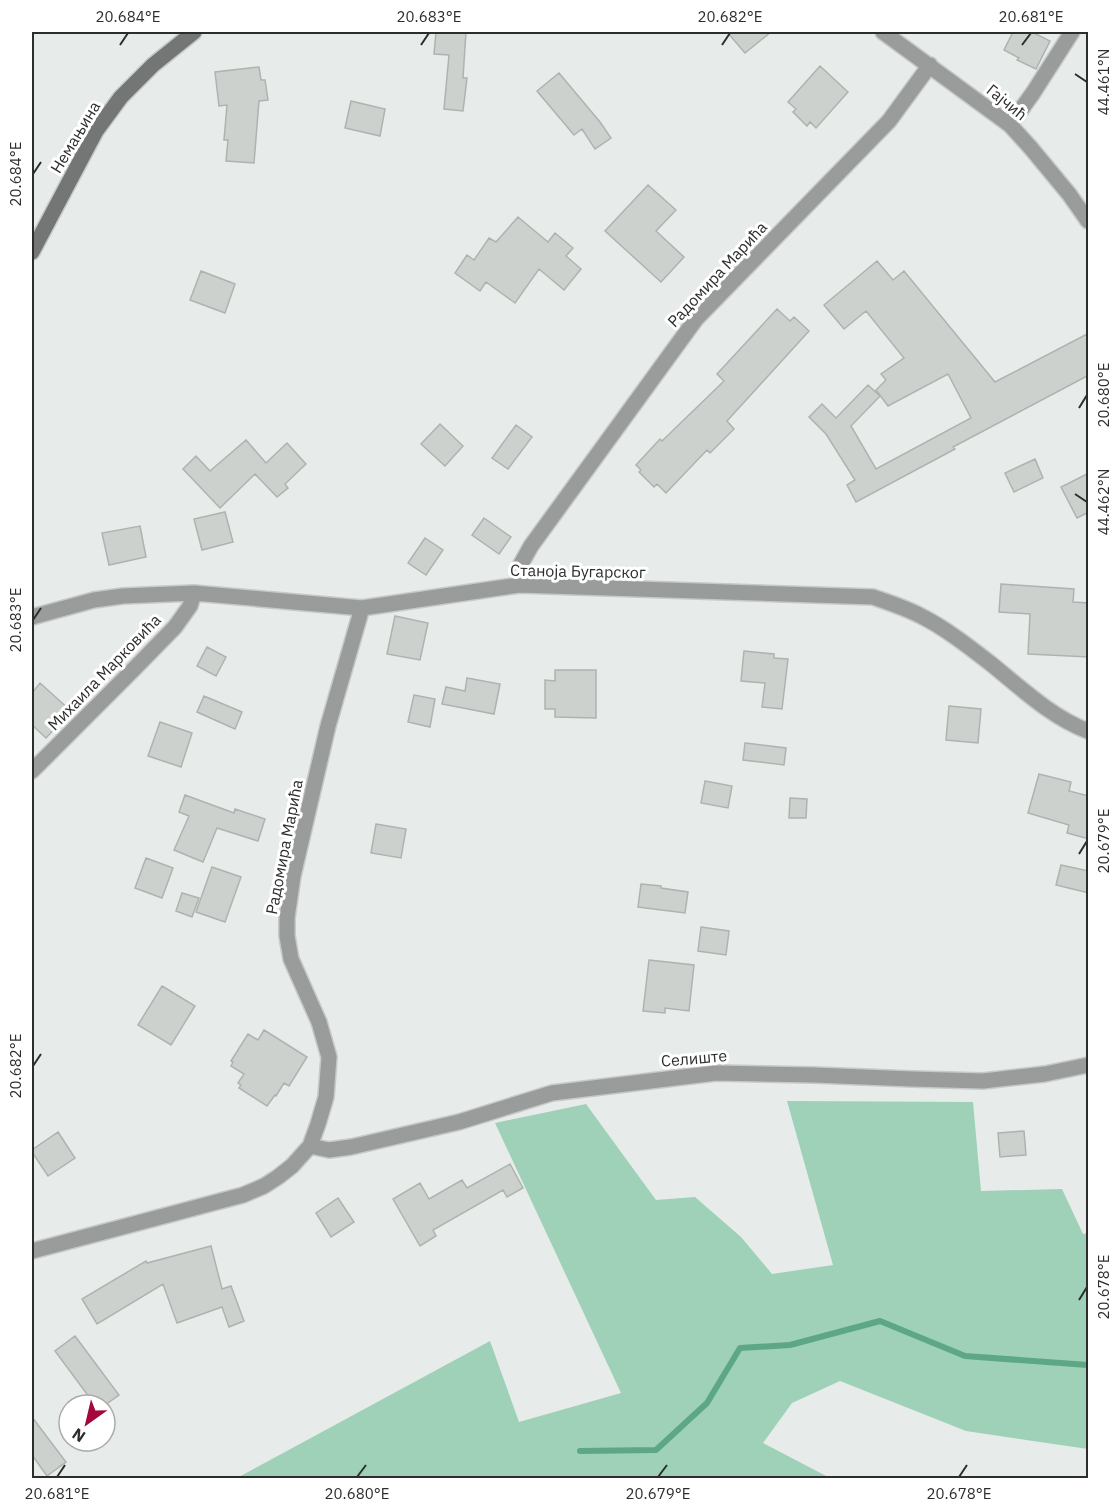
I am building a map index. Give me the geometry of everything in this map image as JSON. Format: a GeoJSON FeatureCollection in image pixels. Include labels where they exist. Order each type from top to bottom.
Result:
{"type":"FeatureCollection","features":[{"type":"Feature","properties":{"kind":"street","name":"Немањина"},"geometry":{"type":"LineString","coordinates":[[32,252],[96,131],[122,97],[153,65],[194,32]]}},
{"type":"Feature","properties":{"kind":"street","name":"Гајчић"},"geometry":{"type":"LineString","coordinates":[[883,32],[1010,125],[1089,221]]}},
{"type":"Feature","properties":{"kind":"street"},"geometry":{"type":"LineString","coordinates":[[1010,125],[1072,32]]}},
{"type":"Feature","properties":{"kind":"street","name":"Радомира Марића"},"geometry":{"type":"LineString","coordinates":[[519,585],[521,564],[531,546],[696,319],[889,121],[930,65]]}},
{"type":"Feature","properties":{"kind":"street","name":"Станоја Бугарског"},"geometry":{"type":"LineString","coordinates":[[32,617],[94,600],[123,596],[194,593],[362,608],[519,585],[873,597],[922,616],[952,634],[1040,703],[1075,726],[1089,731]]}},
{"type":"Feature","properties":{"kind":"street","name":"Михаила Марковића"},"geometry":{"type":"LineString","coordinates":[[32,771],[175,627],[190,606],[194,593]]}},
{"type":"Feature","properties":{"kind":"street","name":"Радомира Марића"},"geometry":{"type":"LineString","coordinates":[[32,1251],[243,1195],[278,1177],[292,1166],[310,1146],[326,1097],[329,1057],[320,1022],[291,959],[287,918],[293,876],[328,726],[362,608]]}},
{"type":"Feature","properties":{"kind":"street","name":"Селиште"},"geometry":{"type":"LineString","coordinates":[[310,1146],[329,1150],[351,1147],[459,1122],[552,1094],[716,1073],[814,1074],[912,1080],[983,1081],[1045,1074],[1089,1065]]}},
{"type":"Feature","properties":{"kind":"green space"},"geometry":{"type":"Polygon","coordinates":[[[787,1101],[973,1102],[981,1191],[1062,1189],[1083,1234],[1088,1233],[1088,1449],[966,1431],[840,1381],[792,1403],[763,1443],[830,1478],[237,1478],[490,1341],[519,1422],[621,1393],[495,1123],[586,1104],[656,1200],[695,1197],[741,1237],[772,1274],[833,1265],[787,1101]]]}},
{"type":"Feature","properties":{"kind":"building"},"geometry":{"type":"Polygon","coordinates":[[[436,32],[466,32],[463,78],[467,78],[463,111],[444,109],[449,55],[434,54],[436,32]]]}},
{"type":"Feature","properties":{"kind":"building"},"geometry":{"type":"Polygon","coordinates":[[[727,32],[771,32],[745,53],[727,32]]]}},
{"type":"Feature","properties":{"kind":"building"},"geometry":{"type":"Polygon","coordinates":[[[1013,32],[1032,32],[1050,41],[1036,69],[1017,60],[1019,58],[1004,50],[1013,32]]]}},
{"type":"Feature","properties":{"kind":"building"},"geometry":{"type":"Polygon","coordinates":[[[820,66],[848,92],[816,128],[810,122],[807,126],[793,112],[796,109],[788,102],[820,66]]]}},
{"type":"Feature","properties":{"kind":"building"},"geometry":{"type":"Polygon","coordinates":[[[259,67],[261,80],[265,80],[268,100],[259,101],[254,163],[226,161],[228,140],[224,140],[227,105],[219,106],[215,72],[259,67]]]}},
{"type":"Feature","properties":{"kind":"building"},"geometry":{"type":"Polygon","coordinates":[[[559,73],[611,138],[595,149],[582,129],[574,135],[537,91],[559,73]]]}},
{"type":"Feature","properties":{"kind":"building"},"geometry":{"type":"Polygon","coordinates":[[[351,101],[385,109],[380,136],[345,128],[351,101]]]}},
{"type":"Feature","properties":{"kind":"building"},"geometry":{"type":"Polygon","coordinates":[[[648,185],[676,210],[656,231],[684,257],[661,282],[605,231],[648,185]]]}},
{"type":"Feature","properties":{"kind":"building"},"geometry":{"type":"Polygon","coordinates":[[[518,217],[548,242],[555,233],[573,248],[566,256],[581,269],[564,290],[539,269],[515,303],[486,282],[480,291],[455,273],[467,255],[474,260],[489,238],[496,242],[518,217]]]}},
{"type":"Feature","properties":{"kind":"building"},"geometry":{"type":"Polygon","coordinates":[[[877,261],[893,280],[904,271],[995,382],[1089,333],[1089,375],[953,447],[955,449],[856,502],[847,485],[855,480],[826,434],[809,417],[822,404],[836,418],[868,385],[880,396],[851,426],[876,469],[971,418],[948,374],[888,406],[876,390],[886,380],[881,374],[904,358],[866,311],[844,329],[824,305],[877,261]]]}},
{"type":"Feature","properties":{"kind":"building"},"geometry":{"type":"Polygon","coordinates":[[[201,271],[235,284],[225,313],[190,300],[201,271]]]}},
{"type":"Feature","properties":{"kind":"building"},"geometry":{"type":"Polygon","coordinates":[[[777,309],[790,321],[794,317],[809,331],[727,421],[734,429],[710,453],[707,450],[666,493],[657,484],[654,487],[639,472],[641,470],[636,465],[660,439],[662,441],[724,381],[717,374],[777,309]]]}},
{"type":"Feature","properties":{"kind":"building"},"geometry":{"type":"Polygon","coordinates":[[[440,424],[463,446],[445,466],[421,444],[440,424]]]}},
{"type":"Feature","properties":{"kind":"building"},"geometry":{"type":"Polygon","coordinates":[[[516,425],[532,437],[508,469],[492,458],[516,425]]]}},
{"type":"Feature","properties":{"kind":"building"},"geometry":{"type":"Polygon","coordinates":[[[246,440],[266,463],[287,443],[306,464],[285,484],[288,488],[277,497],[255,474],[220,508],[183,469],[196,456],[210,471],[246,440]]]}},
{"type":"Feature","properties":{"kind":"building"},"geometry":{"type":"Polygon","coordinates":[[[1035,459],[1043,478],[1014,492],[1005,473],[1035,459]]]}},
{"type":"Feature","properties":{"kind":"building"},"geometry":{"type":"Polygon","coordinates":[[[1089,473],[1089,512],[1077,518],[1061,487],[1089,473]]]}},
{"type":"Feature","properties":{"kind":"building"},"geometry":{"type":"Polygon","coordinates":[[[225,512],[233,542],[202,550],[194,519],[225,512]]]}},
{"type":"Feature","properties":{"kind":"building"},"geometry":{"type":"Polygon","coordinates":[[[484,518],[511,537],[499,554],[472,535],[484,518]]]}},
{"type":"Feature","properties":{"kind":"building"},"geometry":{"type":"Polygon","coordinates":[[[140,526],[146,557],[109,565],[102,533],[140,526]]]}},
{"type":"Feature","properties":{"kind":"building"},"geometry":{"type":"Polygon","coordinates":[[[425,538],[443,550],[426,575],[408,563],[425,538]]]}},
{"type":"Feature","properties":{"kind":"building"},"geometry":{"type":"Polygon","coordinates":[[[1001,584],[1074,589],[1073,602],[1089,603],[1089,657],[1028,654],[1030,614],[999,612],[1001,584]]]}},
{"type":"Feature","properties":{"kind":"building"},"geometry":{"type":"Polygon","coordinates":[[[395,616],[428,623],[420,660],[387,654],[395,616]]]}},
{"type":"Feature","properties":{"kind":"building"},"geometry":{"type":"Polygon","coordinates":[[[207,647],[226,657],[216,676],[197,666],[207,647]]]}},
{"type":"Feature","properties":{"kind":"building"},"geometry":{"type":"Polygon","coordinates":[[[744,651],[774,654],[774,658],[788,659],[782,709],[762,707],[765,683],[741,681],[744,651]]]}},
{"type":"Feature","properties":{"kind":"building"},"geometry":{"type":"Polygon","coordinates":[[[555,670],[596,670],[596,718],[555,717],[555,709],[545,709],[545,680],[555,681],[555,670]]]}},
{"type":"Feature","properties":{"kind":"building"},"geometry":{"type":"Polygon","coordinates":[[[467,678],[500,684],[494,714],[442,704],[446,687],[465,691],[467,678]]]}},
{"type":"Feature","properties":{"kind":"building"},"geometry":{"type":"Polygon","coordinates":[[[40,683],[71,711],[46,738],[32,725],[32,693],[40,683]]]}},
{"type":"Feature","properties":{"kind":"building"},"geometry":{"type":"Polygon","coordinates":[[[414,695],[435,699],[430,727],[408,722],[414,695]]]}},
{"type":"Feature","properties":{"kind":"building"},"geometry":{"type":"Polygon","coordinates":[[[204,696],[242,712],[235,729],[197,712],[204,696]]]}},
{"type":"Feature","properties":{"kind":"building"},"geometry":{"type":"Polygon","coordinates":[[[949,706],[981,709],[978,743],[946,740],[949,706]]]}},
{"type":"Feature","properties":{"kind":"building"},"geometry":{"type":"Polygon","coordinates":[[[160,722],[192,733],[181,767],[148,756],[160,722]]]}},
{"type":"Feature","properties":{"kind":"building"},"geometry":{"type":"Polygon","coordinates":[[[745,743],[786,748],[784,765],[743,760],[745,743]]]}},
{"type":"Feature","properties":{"kind":"building"},"geometry":{"type":"Polygon","coordinates":[[[1039,774],[1071,782],[1069,791],[1089,796],[1089,839],[1067,833],[1069,825],[1028,813],[1039,774]]]}},
{"type":"Feature","properties":{"kind":"building"},"geometry":{"type":"Polygon","coordinates":[[[705,781],[732,786],[728,808],[701,803],[705,781]]]}},
{"type":"Feature","properties":{"kind":"building"},"geometry":{"type":"Polygon","coordinates":[[[185,795],[234,813],[235,809],[265,819],[258,841],[217,828],[203,862],[174,850],[189,816],[179,812],[185,795]]]}},
{"type":"Feature","properties":{"kind":"building"},"geometry":{"type":"Polygon","coordinates":[[[790,798],[807,799],[806,818],[789,818],[790,798]]]}},
{"type":"Feature","properties":{"kind":"building"},"geometry":{"type":"Polygon","coordinates":[[[376,824],[406,829],[401,858],[371,853],[376,824]]]}},
{"type":"Feature","properties":{"kind":"building"},"geometry":{"type":"Polygon","coordinates":[[[146,858],[173,868],[162,898],[135,888],[146,858]]]}},
{"type":"Feature","properties":{"kind":"building"},"geometry":{"type":"Polygon","coordinates":[[[1061,865],[1089,871],[1089,893],[1056,885],[1061,865]]]}},
{"type":"Feature","properties":{"kind":"building"},"geometry":{"type":"Polygon","coordinates":[[[212,867],[241,877],[225,922],[196,912],[212,867]]]}},
{"type":"Feature","properties":{"kind":"building"},"geometry":{"type":"Polygon","coordinates":[[[641,884],[688,892],[685,913],[638,907],[641,884]]]}},
{"type":"Feature","properties":{"kind":"building"},"geometry":{"type":"Polygon","coordinates":[[[182,893],[199,898],[192,917],[176,911],[182,893]]]}},
{"type":"Feature","properties":{"kind":"building"},"geometry":{"type":"Polygon","coordinates":[[[701,927],[729,931],[726,955],[698,951],[701,927]]]}},
{"type":"Feature","properties":{"kind":"building"},"geometry":{"type":"Polygon","coordinates":[[[649,960],[694,965],[689,1011],[665,1008],[665,1013],[643,1011],[649,960]]]}},
{"type":"Feature","properties":{"kind":"building"},"geometry":{"type":"Polygon","coordinates":[[[162,986],[195,1006],[171,1045],[138,1025],[162,986]]]}},
{"type":"Feature","properties":{"kind":"building"},"geometry":{"type":"Polygon","coordinates":[[[264,1030],[307,1057],[289,1086],[284,1083],[267,1106],[239,1088],[241,1085],[238,1083],[244,1074],[231,1066],[233,1062],[231,1061],[248,1034],[258,1040],[264,1030]]]}},
{"type":"Feature","properties":{"kind":"building"},"geometry":{"type":"Polygon","coordinates":[[[1024,1131],[1026,1155],[1000,1157],[998,1133],[1024,1131]]]}},
{"type":"Feature","properties":{"kind":"building"},"geometry":{"type":"Polygon","coordinates":[[[58,1132],[75,1158],[48,1176],[32,1150],[58,1132]]]}},
{"type":"Feature","properties":{"kind":"building"},"geometry":{"type":"Polygon","coordinates":[[[510,1164],[523,1188],[507,1197],[503,1190],[433,1230],[436,1236],[420,1246],[393,1199],[420,1183],[429,1199],[462,1180],[467,1188],[510,1164]]]}},
{"type":"Feature","properties":{"kind":"building"},"geometry":{"type":"Polygon","coordinates":[[[338,1198],[354,1222],[331,1237],[316,1213],[338,1198]]]}},
{"type":"Feature","properties":{"kind":"building"},"geometry":{"type":"Polygon","coordinates":[[[211,1246],[222,1289],[231,1286],[244,1321],[229,1327],[222,1307],[177,1323],[163,1284],[97,1324],[82,1299],[146,1261],[147,1263],[211,1246]]]}},
{"type":"Feature","properties":{"kind":"building"},"geometry":{"type":"Polygon","coordinates":[[[75,1336],[119,1395],[117,1396],[117,1393],[86,1393],[55,1351],[75,1336]]]}},
{"type":"Feature","properties":{"kind":"building"},"geometry":{"type":"Polygon","coordinates":[[[32,1417],[66,1462],[47,1476],[32,1455],[32,1417]]]}},
{"type":"Feature","properties":{"kind":"waterway"},"geometry":{"type":"LineString","coordinates":[[580,1451],[656,1450],[707,1403],[740,1348],[790,1345],[880,1321],[965,1356],[1088,1365]]}}]}
